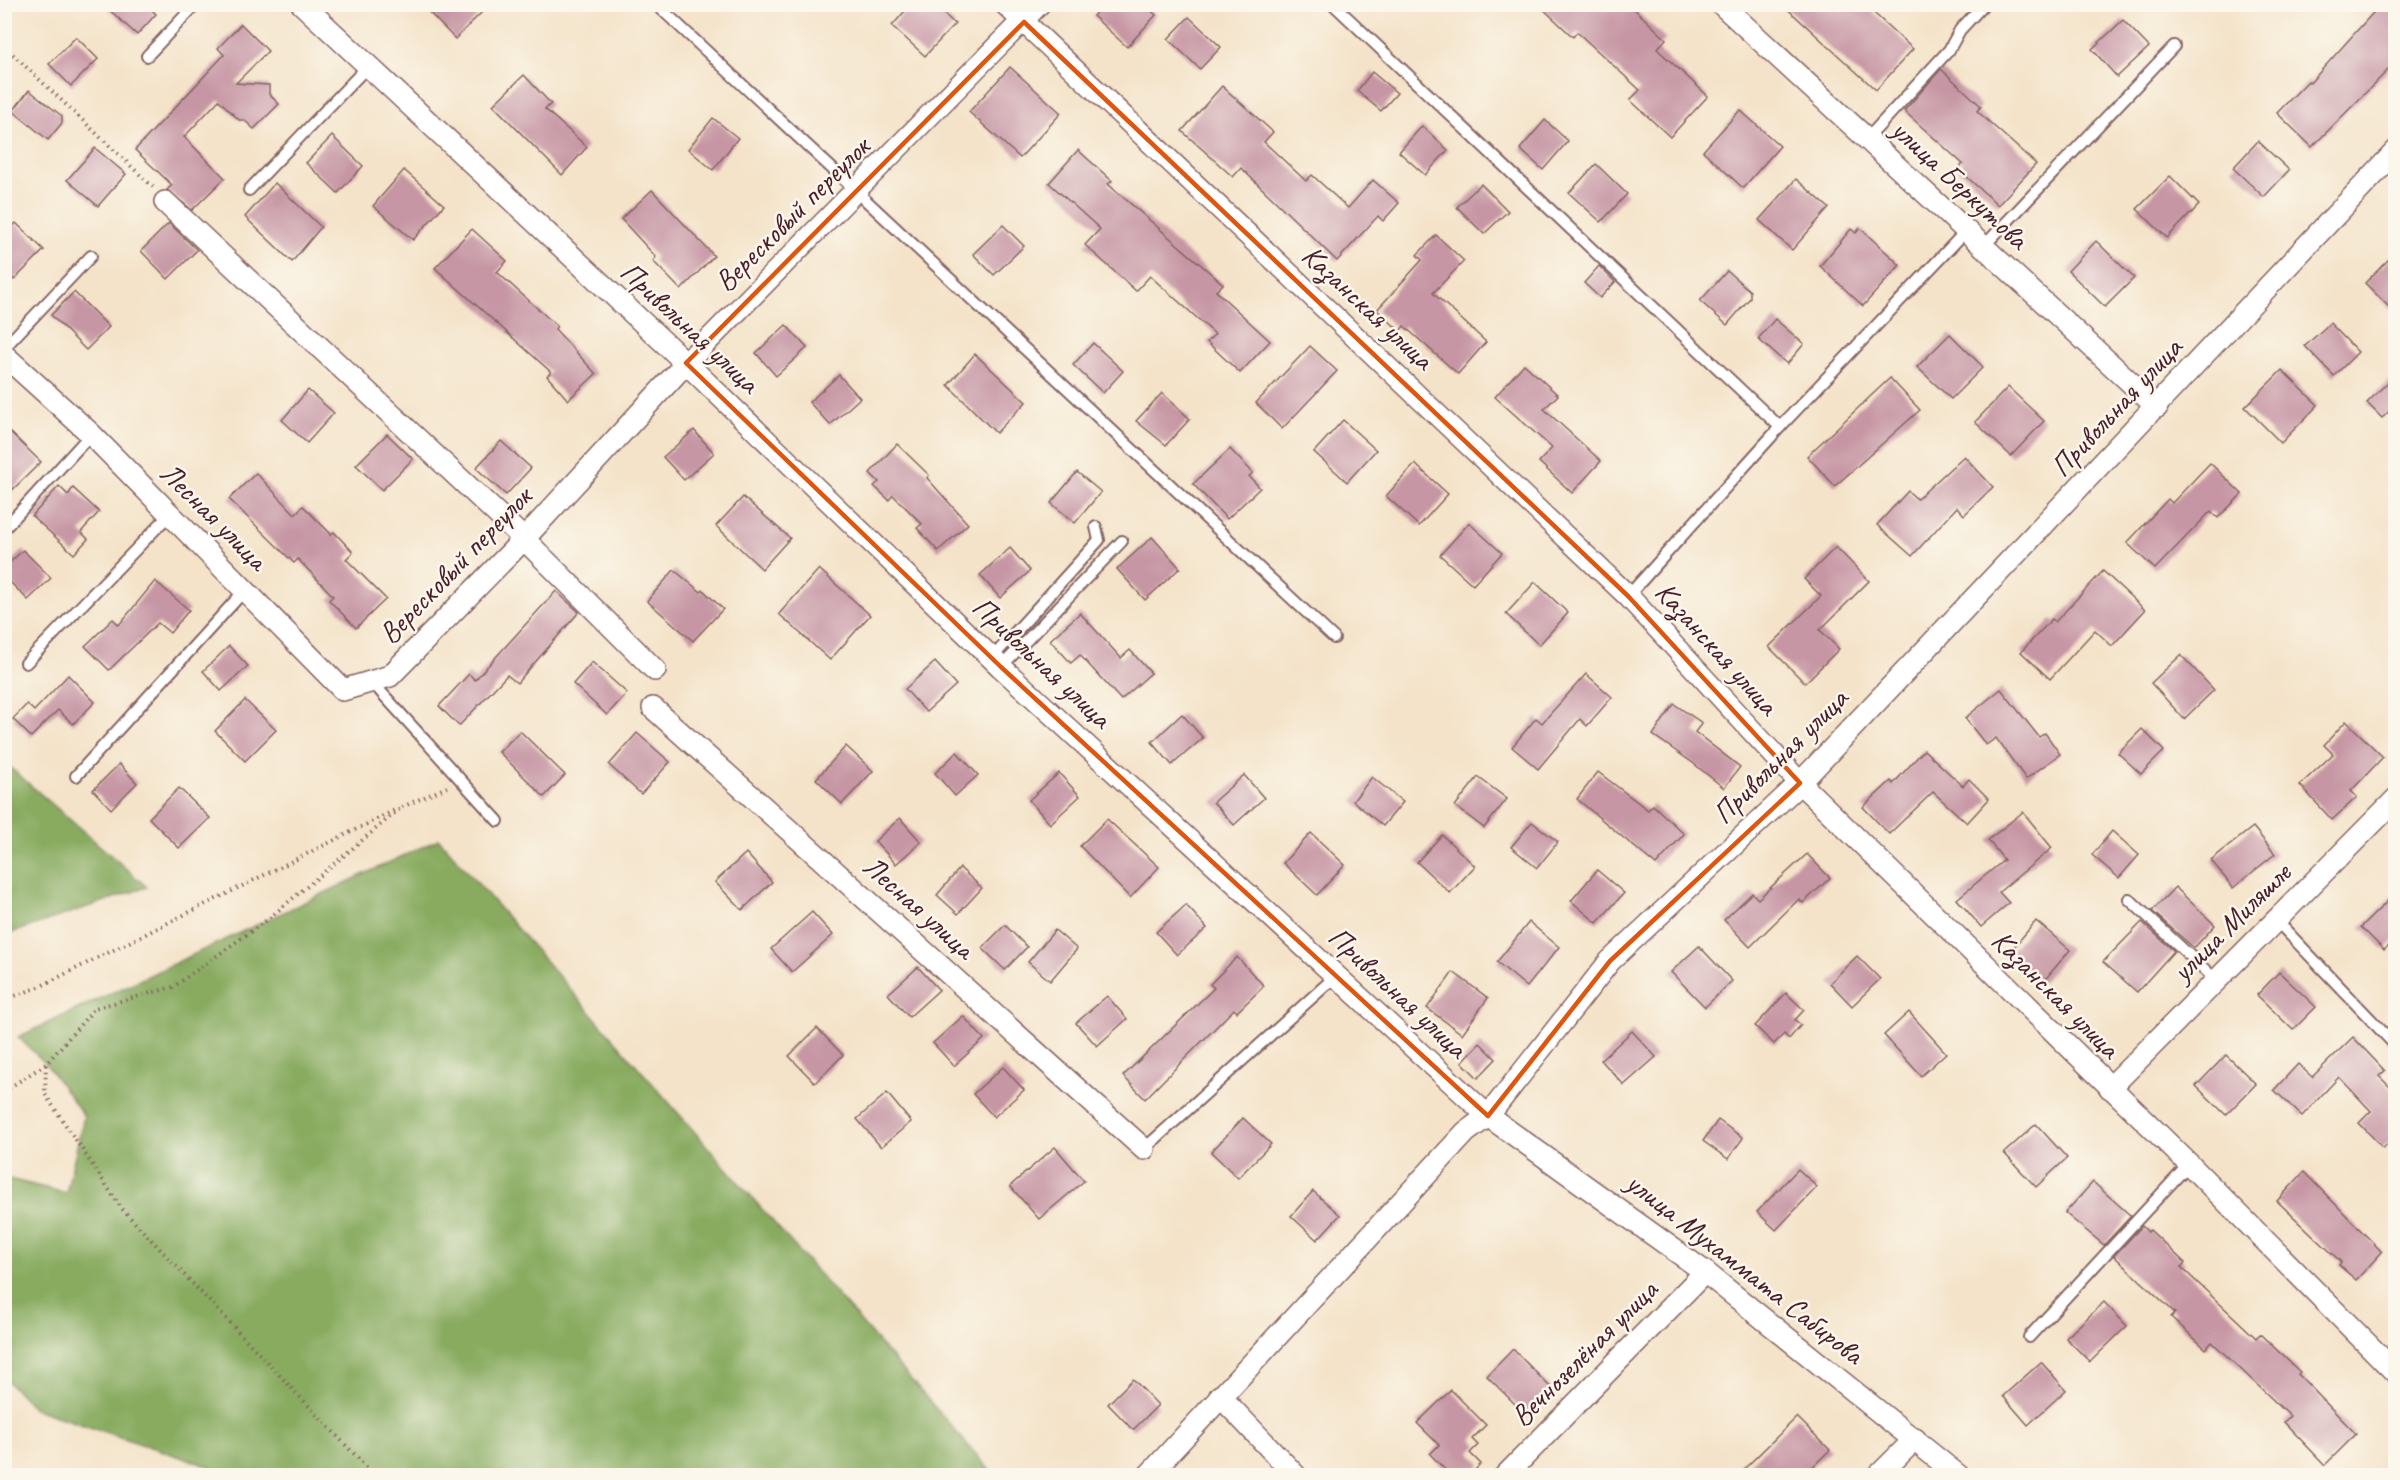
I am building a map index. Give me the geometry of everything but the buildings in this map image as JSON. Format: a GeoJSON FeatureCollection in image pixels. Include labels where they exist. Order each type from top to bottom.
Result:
{"type":"FeatureCollection","features":[{"type":"Feature","properties":{"kind":"street","name":"Привольная улица"},"geometry":{"type":"LineString","coordinates":[[302,4],[686,363],[996,663],[1488,1116],[1610,961],[1800,783],[2396,151]]}},
{"type":"Feature","properties":{"kind":"street","name":"Казанская улица"},"geometry":{"type":"LineString","coordinates":[[1005,4],[1628,596],[1800,783],[2189,1164],[2396,1373]]}},
{"type":"Feature","properties":{"kind":"street","name":"Вересковый переулок"},"geometry":{"type":"LineString","coordinates":[[380,678],[524,539],[686,363],[1024,22],[1039,4]]}},
{"type":"Feature","properties":{"kind":"street","name":"улица Беркутова"},"geometry":{"type":"LineString","coordinates":[[1721,4],[2157,407]]}},
{"type":"Feature","properties":{"kind":"street"},"geometry":{"type":"LineString","coordinates":[[165,202],[524,539],[655,670]]}},
{"type":"Feature","properties":{"kind":"street","name":"Лесная улица"},"geometry":{"type":"LineString","coordinates":[[4,355],[91,434],[344,690],[380,678]]}},
{"type":"Feature","properties":{"kind":"street","name":"Лесная улица"},"geometry":{"type":"LineString","coordinates":[[653,708],[1144,1149]]}},
{"type":"Feature","properties":{"kind":"street","name":"улица Миляшле"},"geometry":{"type":"LineString","coordinates":[[2110,1088],[2396,799]]}},
{"type":"Feature","properties":{"kind":"street"},"geometry":{"type":"LineString","coordinates":[[1148,1476],[1466,1132],[1488,1116]]}},
{"type":"Feature","properties":{"kind":"street","name":"улица Мухаммата Сабирова"},"geometry":{"type":"LineString","coordinates":[[1488,1116],[1705,1272],[1959,1476]]}},
{"type":"Feature","properties":{"kind":"street","name":"Вечнозелёная улица"},"geometry":{"type":"LineString","coordinates":[[1505,1476],[1705,1272]]}},
{"type":"Feature","properties":{"kind":"street"},"geometry":{"type":"LineString","coordinates":[[1220,1396],[1296,1476]]}},
{"type":"Feature","properties":{"kind":"street"},"geometry":{"type":"LineString","coordinates":[[1878,1476],[1915,1439]]}},
{"type":"Feature","properties":{"kind":"lane"},"geometry":{"type":"LineString","coordinates":[[147,56],[196,4]]}},
{"type":"Feature","properties":{"kind":"lane"},"geometry":{"type":"LineString","coordinates":[[656,4],[1334,638]]}},
{"type":"Feature","properties":{"kind":"lane"},"geometry":{"type":"LineString","coordinates":[[1333,4],[1780,427]]}},
{"type":"Feature","properties":{"kind":"lane"},"geometry":{"type":"LineString","coordinates":[[1867,139],[1949,50],[1960,30],[1984,4]]}},
{"type":"Feature","properties":{"kind":"lane"},"geometry":{"type":"LineString","coordinates":[[1983,247],[2174,46]]}},
{"type":"Feature","properties":{"kind":"lane"},"geometry":{"type":"LineString","coordinates":[[249,190],[368,66]]}},
{"type":"Feature","properties":{"kind":"lane"},"geometry":{"type":"LineString","coordinates":[[1628,596],[1780,427],[1966,231]]}},
{"type":"Feature","properties":{"kind":"lane"},"geometry":{"type":"LineString","coordinates":[[4,348],[91,256]]}},
{"type":"Feature","properties":{"kind":"lane"},"geometry":{"type":"LineString","coordinates":[[4,529],[91,434]]}},
{"type":"Feature","properties":{"kind":"lane"},"geometry":{"type":"LineString","coordinates":[[26,663],[170,514]]}},
{"type":"Feature","properties":{"kind":"lane"},"geometry":{"type":"LineString","coordinates":[[996,663],[1099,540],[1096,527]]}},
{"type":"Feature","properties":{"kind":"lane"},"geometry":{"type":"LineString","coordinates":[[996,663],[1122,541]]}},
{"type":"Feature","properties":{"kind":"lane"},"geometry":{"type":"LineString","coordinates":[[76,776],[246,590]]}},
{"type":"Feature","properties":{"kind":"lane"},"geometry":{"type":"LineString","coordinates":[[380,678],[498,821]]}},
{"type":"Feature","properties":{"kind":"lane"},"geometry":{"type":"LineString","coordinates":[[2129,899],[2216,980]]}},
{"type":"Feature","properties":{"kind":"lane"},"geometry":{"type":"LineString","coordinates":[[2275,919],[2396,1046]]}},
{"type":"Feature","properties":{"kind":"lane"},"geometry":{"type":"LineString","coordinates":[[1144,1149],[1336,976]]}},
{"type":"Feature","properties":{"kind":"lane"},"geometry":{"type":"LineString","coordinates":[[2029,1337],[2189,1164]]}},
{"type":"Feature","properties":{"kind":"path"},"geometry":{"type":"LineString","coordinates":[[4,46],[151,184],[165,202]]}},
{"type":"Feature","properties":{"kind":"path"},"geometry":{"type":"LineString","coordinates":[[4,1000],[39,987],[422,798]]}},
{"type":"Feature","properties":{"kind":"path"},"geometry":{"type":"LineString","coordinates":[[4,1091],[46,1064],[95,1008],[173,987],[267,920],[402,807]]}},
{"type":"Feature","properties":{"kind":"path"},"geometry":{"type":"LineString","coordinates":[[46,1064],[45,1094],[122,1209],[375,1476]]}},
{"type":"Feature","properties":{"kind":"highlighted area"},"geometry":{"type":"Polygon","coordinates":[[[1024,22],[1628,596],[1800,783],[1610,961],[1488,1116],[1001,667],[686,363],[1024,22]]]}},
{"type":"Feature","properties":{"kind":"green space"},"geometry":{"type":"Polygon","coordinates":[[[5,763],[147,887],[5,935],[5,763]]]}},
{"type":"Feature","properties":{"kind":"green space"},"geometry":{"type":"Polygon","coordinates":[[[439,839],[994,1475],[235,1475],[35,1409],[5,1379],[5,1178],[66,1193],[84,1116],[46,1064],[18,1037],[439,839]]]}}]}
